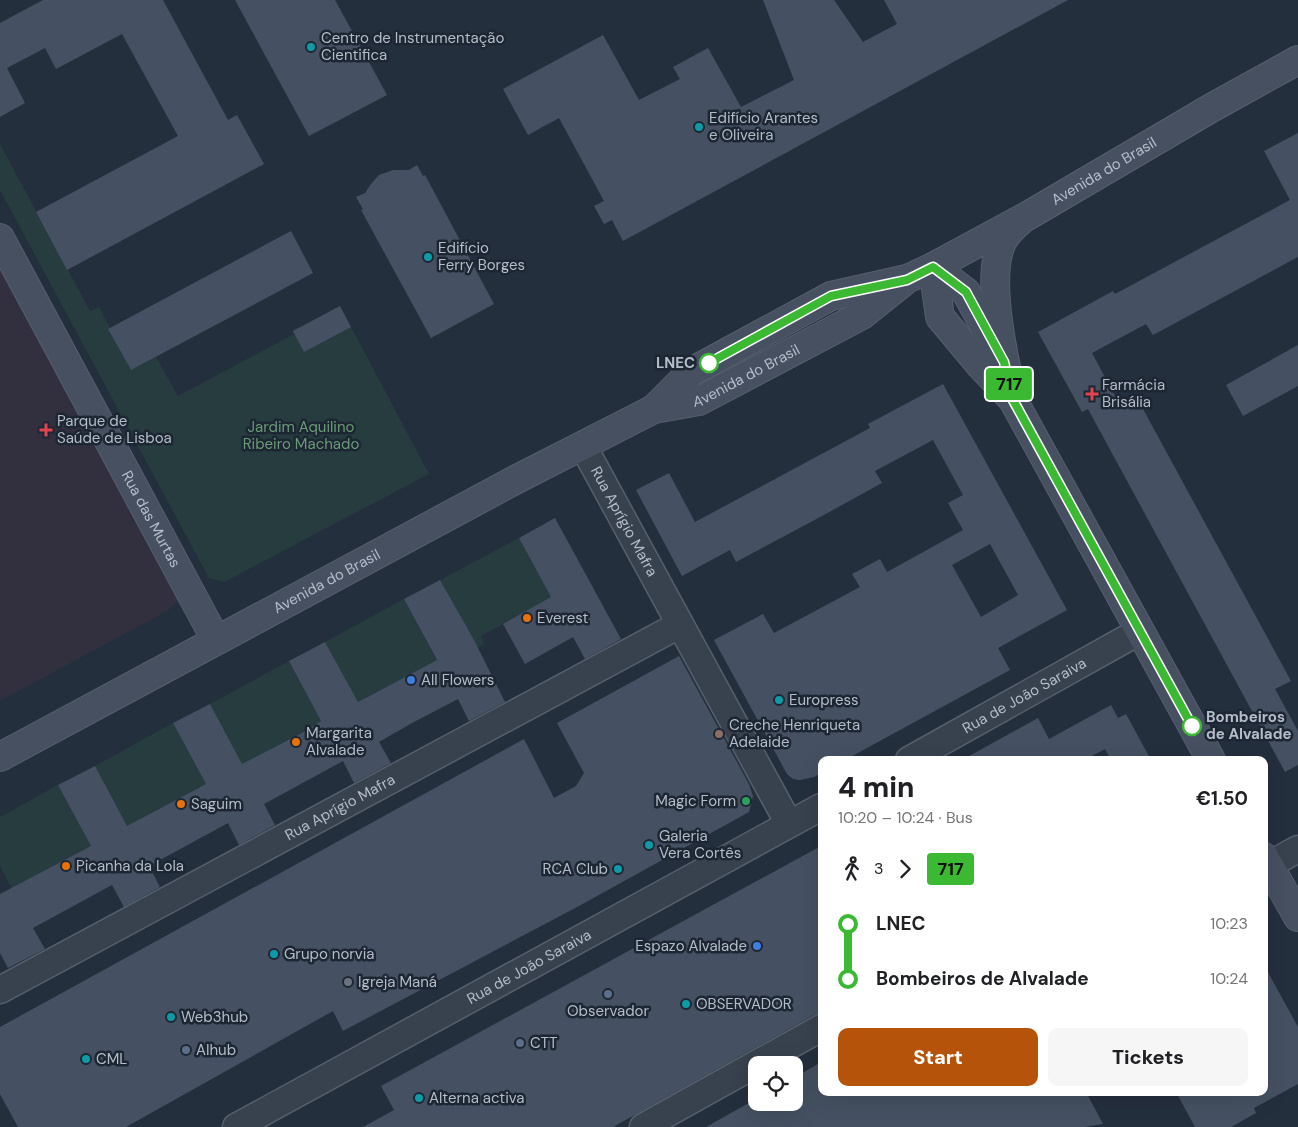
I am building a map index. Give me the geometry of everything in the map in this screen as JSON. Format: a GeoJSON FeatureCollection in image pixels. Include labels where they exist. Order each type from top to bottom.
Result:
{"type":"FeatureCollection","features":[{"type":"Feature","properties":{"kind":"main road","name":"Avenida do Brasil"},"geometry":{"type":"LineString","coordinates":[[0,757],[517,478],[584,446],[654,409],[691,372],[831,296],[907,280],[933,267],[1029,215],[1100,172],[1298,60]]}},
{"type":"Feature","properties":{"kind":"main road"},"geometry":{"type":"LineString","coordinates":[[1013,400],[1004,362],[995,288],[997,260],[1002,243],[1008,233],[1029,215]]}},
{"type":"Feature","properties":{"kind":"main road","name":"Rua das Murtas"},"geometry":{"type":"LineString","coordinates":[[0,238],[216,640]]}},
{"type":"Feature","properties":{"kind":"main road"},"geometry":{"type":"LineString","coordinates":[[933,267],[966,292],[1004,362]]}},
{"type":"Feature","properties":{"kind":"main road"},"geometry":{"type":"LineString","coordinates":[[933,267],[940,317],[981,366],[1013,400],[1209,756]]}},
{"type":"Feature","properties":{"kind":"main road"},"geometry":{"type":"LineString","coordinates":[[1268,864],[1298,917]]}},
{"type":"Feature","properties":{"kind":"street","name":"Rua Aprígio Mafra"},"geometry":{"type":"LineString","coordinates":[[584,446],[789,824]]}},
{"type":"Feature","properties":{"kind":"street","name":"Rua Aprígio Mafra"},"geometry":{"type":"LineString","coordinates":[[0,990],[680,624]]}},
{"type":"Feature","properties":{"kind":"street","name":"Rua de João Saraiva"},"geometry":{"type":"LineString","coordinates":[[916,756],[1140,631]]}},
{"type":"Feature","properties":{"kind":"street","name":"Rua de João Saraiva"},"geometry":{"type":"LineString","coordinates":[[236,1127],[818,809]]}},
{"type":"Feature","properties":{"kind":"street"},"geometry":{"type":"LineString","coordinates":[[1268,860],[1298,849]]}},
{"type":"Feature","properties":{"kind":"street"},"geometry":{"type":"LineString","coordinates":[[643,1127],[818,1030]]}},
{"type":"Feature","properties":{"kind":"shaded area","name":"Parque de Saúde de Lisboa"},"geometry":{"type":"Polygon","coordinates":[[[0,262],[182,598],[167,611],[0,701],[0,262]]]}},
{"type":"Feature","properties":{"kind":"green space","name":"Jardim Aquilino Ribeiro Machado"},"geometry":{"type":"Polygon","coordinates":[[[0,144],[90,311],[99,307],[110,328],[108,329],[131,370],[156,357],[178,396],[294,334],[292,331],[340,306],[429,474],[224,582],[209,578],[0,190],[0,144]]]}},
{"type":"Feature","properties":{"kind":"green space"},"geometry":{"type":"Polygon","coordinates":[[[519,538],[556,605],[544,602],[481,636],[484,644],[477,648],[440,580],[519,538]]]}},
{"type":"Feature","properties":{"kind":"green space"},"geometry":{"type":"Polygon","coordinates":[[[404,599],[437,661],[365,698],[362,710],[325,642],[404,599]]]}},
{"type":"Feature","properties":{"kind":"green space"},"geometry":{"type":"Polygon","coordinates":[[[289,661],[325,729],[314,726],[250,760],[246,772],[210,704],[289,661]]]}},
{"type":"Feature","properties":{"kind":"green space"},"geometry":{"type":"Polygon","coordinates":[[[173,723],[210,791],[198,788],[135,822],[131,834],[95,766],[173,723]]]}},
{"type":"Feature","properties":{"kind":"green space"},"geometry":{"type":"Polygon","coordinates":[[[58,785],[95,853],[83,850],[20,884],[16,896],[0,866],[0,817],[58,785]]]}},
{"type":"Feature","properties":{"kind":"building"},"geometry":{"type":"Polygon","coordinates":[[[43,0],[163,0],[228,120],[237,115],[264,164],[67,270],[36,212],[178,136],[122,34],[56,69],[45,48],[7,68],[25,103],[0,117],[0,23],[43,0]]]}},
{"type":"Feature","properties":{"kind":"building","name":"Centro de Instrumentação Cientifica"},"geometry":{"type":"Polygon","coordinates":[[[235,0],[335,0],[387,95],[309,136],[235,0]]]}},
{"type":"Feature","properties":{"kind":"building","name":"Edifício Arantes e Oliveira"},"geometry":{"type":"Polygon","coordinates":[[[763,0],[834,0],[863,42],[897,24],[884,0],[1068,0],[623,241],[612,220],[604,224],[594,206],[604,201],[559,118],[528,135],[503,89],[603,35],[639,100],[680,79],[673,67],[708,48],[741,107],[794,80],[763,0]]]}},
{"type":"Feature","properties":{"kind":"building"},"geometry":{"type":"Polygon","coordinates":[[[1298,133],[1298,257],[1153,335],[1146,324],[1092,353],[1121,407],[1137,398],[1291,681],[1275,689],[1298,731],[1298,765],[1285,772],[1088,409],[1082,412],[1038,332],[1113,291],[1115,294],[1290,200],[1264,151],[1298,133]]]}},
{"type":"Feature","properties":{"kind":"building","name":"Edifício Ferry Borges"},"geometry":{"type":"Polygon","coordinates":[[[417,165],[423,176],[425,175],[494,304],[431,338],[361,210],[363,209],[356,197],[365,193],[379,175],[393,170],[409,170],[417,165]]]}},
{"type":"Feature","properties":{"kind":"building"},"geometry":{"type":"Polygon","coordinates":[[[291,231],[313,273],[131,370],[108,329],[291,231]]]}},
{"type":"Feature","properties":{"kind":"building"},"geometry":{"type":"Polygon","coordinates":[[[340,306],[351,327],[304,352],[293,331],[340,306]]]}},
{"type":"Feature","properties":{"kind":"building"},"geometry":{"type":"Polygon","coordinates":[[[1298,345],[1298,386],[1243,416],[1226,385],[1298,345]]]}},
{"type":"Feature","properties":{"kind":"building"},"geometry":{"type":"Polygon","coordinates":[[[943,384],[1067,610],[998,648],[1010,670],[852,756],[818,756],[818,775],[800,780],[793,779],[787,774],[714,640],[763,614],[774,633],[860,587],[852,574],[880,559],[887,572],[963,530],[948,503],[963,495],[933,440],[875,471],[882,483],[822,516],[736,562],[730,550],[682,576],[636,490],[669,473],[695,522],[870,428],[868,424],[943,384]],[[990,544],[952,565],[981,617],[1018,595],[990,544]]]}},
{"type":"Feature","properties":{"kind":"building"},"geometry":{"type":"Polygon","coordinates":[[[555,518],[621,639],[585,659],[573,637],[525,664],[503,624],[551,597],[519,538],[555,518]]]}},
{"type":"Feature","properties":{"kind":"building"},"geometry":{"type":"Polygon","coordinates":[[[440,580],[474,640],[505,702],[469,721],[458,699],[412,723],[379,742],[391,763],[354,783],[343,761],[264,804],[275,825],[239,845],[228,823],[149,866],[160,887],[124,907],[112,885],[33,928],[45,949],[8,968],[0,953],[0,894],[91,846],[58,785],[95,766],[127,826],[206,784],[173,723],[210,704],[242,764],[300,734],[321,721],[289,661],[325,642],[358,702],[437,660],[404,599],[440,580]]]}},
{"type":"Feature","properties":{"kind":"building"},"geometry":{"type":"Polygon","coordinates":[[[679,656],[749,784],[753,796],[749,812],[579,906],[343,1031],[333,1011],[126,1127],[18,1127],[0,1094],[0,1027],[524,739],[554,798],[576,786],[584,773],[557,723],[679,656]]]}},
{"type":"Feature","properties":{"kind":"building"},"geometry":{"type":"Polygon","coordinates":[[[1111,705],[1118,718],[1126,714],[1149,756],[1109,756],[1105,749],[1092,756],[969,756],[1038,718],[1049,739],[1111,705]]]}},
{"type":"Feature","properties":{"kind":"building"},"geometry":{"type":"Polygon","coordinates":[[[818,848],[818,1014],[613,1127],[363,1127],[394,1110],[381,1086],[818,848]]]}},
{"type":"Feature","properties":{"kind":"building"},"geometry":{"type":"Polygon","coordinates":[[[1268,972],[1298,1027],[1298,1084],[1254,1108],[1256,1113],[1231,1127],[1195,1127],[1178,1096],[1268,1096],[1268,972]]]}},
{"type":"Feature","properties":{"kind":"building"},"geometry":{"type":"Polygon","coordinates":[[[818,1064],[818,1096],[1088,1096],[1103,1124],[1084,1127],[706,1127],[748,1103],[748,1111],[803,1111],[803,1073],[818,1064]]]}},
{"type":"Feature","properties":{"kind":"bus line","name":"717"},"geometry":{"type":"LineString","coordinates":[[709,363],[831,296],[907,280],[933,267],[966,292],[1004,362],[1013,400],[1192,726]]}},
{"type":"Feature","properties":{"kind":"place","name":"Centro de Instrumentação Cientifica"},"geometry":{"type":"Point","coordinates":[311,47]}},
{"type":"Feature","properties":{"kind":"place","name":"Edifício Arantes e Oliveira"},"geometry":{"type":"Point","coordinates":[699,127]}},
{"type":"Feature","properties":{"kind":"place","name":"Edifício Ferry Borges"},"geometry":{"type":"Point","coordinates":[428,257]}},
{"type":"Feature","properties":{"kind":"place","name":"LNEC"},"geometry":{"type":"Point","coordinates":[709,363]}},
{"type":"Feature","properties":{"kind":"place","name":"Farmácia Brisália"},"geometry":{"type":"Point","coordinates":[1092,394]}},
{"type":"Feature","properties":{"kind":"place","name":"Parque de Saúde de Lisboa"},"geometry":{"type":"Point","coordinates":[46,430]}},
{"type":"Feature","properties":{"kind":"place","name":"Everest"},"geometry":{"type":"Point","coordinates":[527,618]}},
{"type":"Feature","properties":{"kind":"place","name":"All Flowers"},"geometry":{"type":"Point","coordinates":[411,680]}},
{"type":"Feature","properties":{"kind":"place","name":"Europress"},"geometry":{"type":"Point","coordinates":[779,700]}},
{"type":"Feature","properties":{"kind":"place","name":"Bombeiros de Alvalade"},"geometry":{"type":"Point","coordinates":[1192,726]}},
{"type":"Feature","properties":{"kind":"place","name":"Creche Henriqueta Adelaide"},"geometry":{"type":"Point","coordinates":[719,734]}},
{"type":"Feature","properties":{"kind":"place","name":"Margarita Alvalade"},"geometry":{"type":"Point","coordinates":[296,742]}},
{"type":"Feature","properties":{"kind":"place","name":"Magic Form"},"geometry":{"type":"Point","coordinates":[746,801]}},
{"type":"Feature","properties":{"kind":"place","name":"Saguim"},"geometry":{"type":"Point","coordinates":[181,804]}},
{"type":"Feature","properties":{"kind":"place","name":"Galeria Vera Cortês"},"geometry":{"type":"Point","coordinates":[649,845]}},
{"type":"Feature","properties":{"kind":"place","name":"Picanha da Lola"},"geometry":{"type":"Point","coordinates":[66,866]}},
{"type":"Feature","properties":{"kind":"place","name":"RCA Club"},"geometry":{"type":"Point","coordinates":[618,869]}},
{"type":"Feature","properties":{"kind":"place","name":"Espazo Alvalade"},"geometry":{"type":"Point","coordinates":[757,946]}},
{"type":"Feature","properties":{"kind":"place","name":"Grupo norvia"},"geometry":{"type":"Point","coordinates":[274,954]}},
{"type":"Feature","properties":{"kind":"place","name":"Igreja Maná"},"geometry":{"type":"Point","coordinates":[348,982]}},
{"type":"Feature","properties":{"kind":"place","name":"Observador"},"geometry":{"type":"Point","coordinates":[608,994]}},
{"type":"Feature","properties":{"kind":"place","name":"OBSERVADOR"},"geometry":{"type":"Point","coordinates":[686,1004]}},
{"type":"Feature","properties":{"kind":"place","name":"Web3hub"},"geometry":{"type":"Point","coordinates":[171,1017]}},
{"type":"Feature","properties":{"kind":"place","name":"CTT"},"geometry":{"type":"Point","coordinates":[520,1043]}},
{"type":"Feature","properties":{"kind":"place","name":"AIhub"},"geometry":{"type":"Point","coordinates":[186,1050]}},
{"type":"Feature","properties":{"kind":"place","name":"CML"},"geometry":{"type":"Point","coordinates":[86,1059]}},
{"type":"Feature","properties":{"kind":"place","name":"Alterna activa"},"geometry":{"type":"Point","coordinates":[419,1098]}}]}
